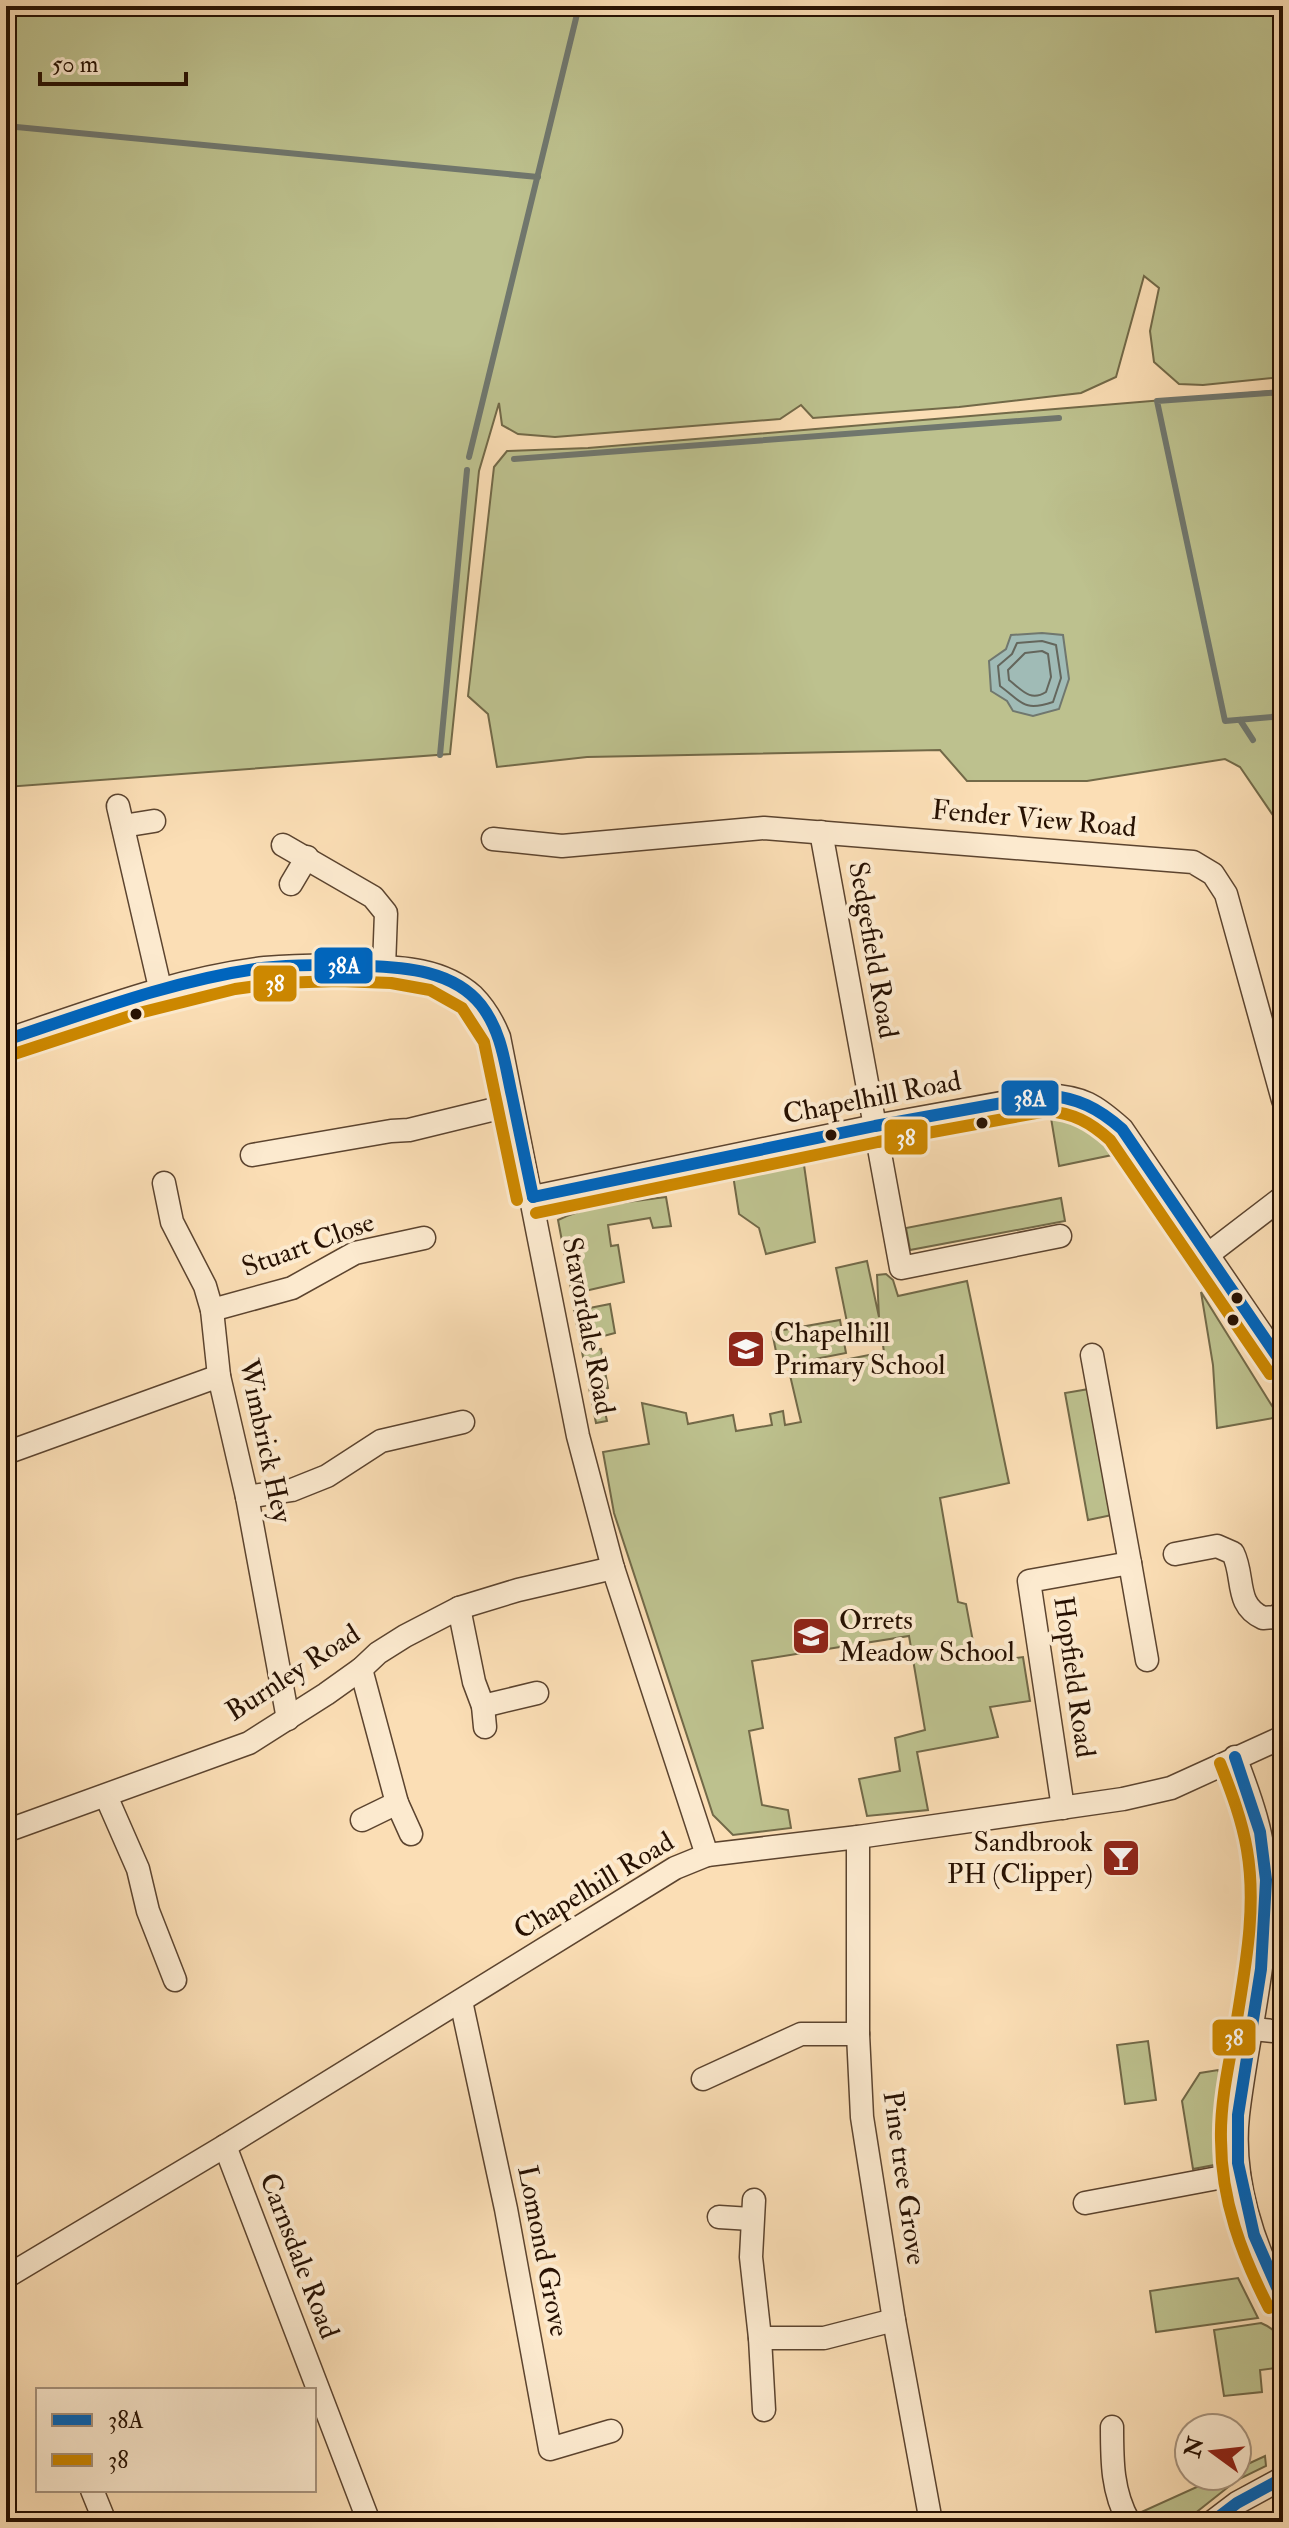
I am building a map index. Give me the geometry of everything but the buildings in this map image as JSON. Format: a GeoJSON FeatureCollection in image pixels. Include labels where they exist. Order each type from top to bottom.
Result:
{"type":"FeatureCollection","features":[{"type":"Feature","properties":{"kind":"street"},"geometry":{"type":"LineString","coordinates":[[154,821],[120,816],[161,992]]}},
{"type":"Feature","properties":{"kind":"street","name":"Fender View Road"},"geometry":{"type":"LineString","coordinates":[[493,839],[562,846],[764,828],[1193,862],[1213,874],[1226,894],[1283,1100]]}},
{"type":"Feature","properties":{"kind":"street","name":"Sedgefield Road"},"geometry":{"type":"LineString","coordinates":[[821,832],[875,1126]]}},
{"type":"Feature","properties":{"kind":"street"},"geometry":{"type":"LineString","coordinates":[[283,845],[373,897],[386,913],[384,967]]}},
{"type":"Feature","properties":{"kind":"street"},"geometry":{"type":"LineString","coordinates":[[291,884],[307,857]]}},
{"type":"Feature","properties":{"kind":"street","name":"Stavordale Road"},"geometry":{"type":"LineString","coordinates":[[6,1040],[199,980],[264,968],[315,965],[422,970],[451,981],[473,996],[490,1017],[499,1037],[578,1436],[613,1568],[707,1855]]}},
{"type":"Feature","properties":{"kind":"street","name":"Chapelhill Road"},"geometry":{"type":"LineString","coordinates":[[533,1197],[875,1126],[1046,1095],[1072,1096],[1096,1105],[1122,1129],[1283,1365]]}},
{"type":"Feature","properties":{"kind":"street"},"geometry":{"type":"LineString","coordinates":[[252,1155],[409,1130],[512,1105]]}},
{"type":"Feature","properties":{"kind":"street"},"geometry":{"type":"LineString","coordinates":[[875,1126],[901,1268],[1060,1236]]}},
{"type":"Feature","properties":{"kind":"street","name":"Wimbrick Hey"},"geometry":{"type":"LineString","coordinates":[[164,1183],[172,1222],[205,1286],[212,1310],[219,1376],[247,1497],[288,1719]]}},
{"type":"Feature","properties":{"kind":"street"},"geometry":{"type":"LineString","coordinates":[[1206,1256],[1283,1197]]}},
{"type":"Feature","properties":{"kind":"street","name":"Stuart Close"},"geometry":{"type":"LineString","coordinates":[[212,1310],[292,1288],[355,1253],[424,1238]]}},
{"type":"Feature","properties":{"kind":"street"},"geometry":{"type":"LineString","coordinates":[[1092,1355],[1147,1660]]}},
{"type":"Feature","properties":{"kind":"street"},"geometry":{"type":"LineString","coordinates":[[6,1453],[219,1376]]}},
{"type":"Feature","properties":{"kind":"street"},"geometry":{"type":"LineString","coordinates":[[247,1497],[292,1490],[327,1476],[381,1441],[447,1418]]}},
{"type":"Feature","properties":{"kind":"street"},"geometry":{"type":"LineString","coordinates":[[1175,1554],[1217,1546],[1233,1553],[1242,1599],[1248,1608],[1263,1618],[1275,1617],[1283,1612]]}},
{"type":"Feature","properties":{"kind":"street","name":"Hopfield Road"},"geometry":{"type":"LineString","coordinates":[[1063,1808],[1029,1581],[1130,1563]]}},
{"type":"Feature","properties":{"kind":"street","name":"Burnley Road"},"geometry":{"type":"LineString","coordinates":[[6,1831],[249,1743],[361,1669],[378,1653],[459,1608],[518,1590],[613,1568]]}},
{"type":"Feature","properties":{"kind":"street"},"geometry":{"type":"LineString","coordinates":[[459,1608],[484,1716],[537,1693]]}},
{"type":"Feature","properties":{"kind":"street"},"geometry":{"type":"LineString","coordinates":[[361,1669],[397,1803],[411,1834]]}},
{"type":"Feature","properties":{"kind":"street","name":"Chapelhill Road"},"geometry":{"type":"LineString","coordinates":[[6,2277],[225,2146],[675,1868],[707,1855],[1063,1808],[1171,1788],[1283,1737]]}},
{"type":"Feature","properties":{"kind":"street"},"geometry":{"type":"LineString","coordinates":[[1235,1757],[1255,1811],[1266,1878],[1263,1955],[1238,2117],[1239,2174],[1259,2253],[1283,2301]]}},
{"type":"Feature","properties":{"kind":"street"},"geometry":{"type":"LineString","coordinates":[[106,1796],[138,1869],[148,1911],[175,1980]]}},
{"type":"Feature","properties":{"kind":"street"},"geometry":{"type":"LineString","coordinates":[[362,1820],[397,1803]]}},
{"type":"Feature","properties":{"kind":"street","name":"Pine tree Grove"},"geometry":{"type":"LineString","coordinates":[[858,1837],[858,2034],[862,2117],[894,2320],[931,2522]]}},
{"type":"Feature","properties":{"kind":"street","name":"Lomond Grove"},"geometry":{"type":"LineString","coordinates":[[461,2001],[506,2209],[550,2449],[611,2431]]}},
{"type":"Feature","properties":{"kind":"street"},"geometry":{"type":"LineString","coordinates":[[1253,2029],[1283,2032]]}},
{"type":"Feature","properties":{"kind":"street"},"geometry":{"type":"LineString","coordinates":[[703,2079],[801,2034],[858,2034]]}},
{"type":"Feature","properties":{"kind":"street","name":"Carnsdale Road"},"geometry":{"type":"LineString","coordinates":[[225,2146],[369,2522]]}},
{"type":"Feature","properties":{"kind":"street"},"geometry":{"type":"LineString","coordinates":[[1085,2203],[1239,2174]]}},
{"type":"Feature","properties":{"kind":"street"},"geometry":{"type":"LineString","coordinates":[[719,2217],[753,2210],[752,2272],[764,2410]]}},
{"type":"Feature","properties":{"kind":"street"},"geometry":{"type":"LineString","coordinates":[[760,2338],[824,2338],[894,2320]]}},
{"type":"Feature","properties":{"kind":"street"},"geometry":{"type":"LineString","coordinates":[[1112,2427],[1112,2468],[1116,2492],[1129,2522]]}},
{"type":"Feature","properties":{"kind":"street"},"geometry":{"type":"LineString","coordinates":[[1212,2522],[1237,2503],[1283,2478]]}},
{"type":"Feature","properties":{"kind":"street"},"geometry":{"type":"LineString","coordinates":[[93,2492],[105,2522]]}},
{"type":"Feature","properties":{"kind":"green space"},"geometry":{"type":"Polygon","coordinates":[[[6,6],[1283,6],[1283,377],[1203,385],[1179,384],[1154,362],[1150,331],[1159,288],[1144,276],[1116,377],[1081,393],[959,407],[813,418],[801,405],[780,419],[555,437],[518,434],[502,425],[499,403],[479,471],[450,754],[6,787],[6,6]]]}},
{"type":"Feature","properties":{"kind":"green space"},"geometry":{"type":"Polygon","coordinates":[[[1283,390],[1283,830],[1240,767],[1225,759],[1087,781],[967,781],[940,750],[587,757],[497,767],[488,714],[468,696],[494,467],[507,451],[588,448],[1283,390]]]}},
{"type":"Feature","properties":{"kind":"green space"},"geometry":{"type":"Polygon","coordinates":[[[1051,1118],[1088,1129],[1117,1154],[1059,1166],[1051,1118]]]}},
{"type":"Feature","properties":{"kind":"green space"},"geometry":{"type":"Polygon","coordinates":[[[804,1165],[815,1242],[766,1254],[759,1228],[739,1214],[733,1175],[804,1165]]]}},
{"type":"Feature","properties":{"kind":"green space"},"geometry":{"type":"Polygon","coordinates":[[[666,1197],[671,1226],[653,1228],[650,1218],[608,1225],[611,1246],[618,1245],[624,1282],[572,1294],[558,1220],[597,1207],[666,1197]]]}},
{"type":"Feature","properties":{"kind":"green space"},"geometry":{"type":"Polygon","coordinates":[[[1061,1198],[1065,1221],[910,1250],[906,1228],[1061,1198]]]}},
{"type":"Feature","properties":{"kind":"green space","name":"Orrets Meadow School"},"geometry":{"type":"Polygon","coordinates":[[[867,1261],[879,1317],[877,1275],[886,1274],[893,1280],[898,1296],[967,1281],[1009,1483],[940,1498],[958,1602],[966,1604],[977,1663],[1023,1657],[1030,1701],[990,1707],[998,1737],[917,1752],[928,1810],[867,1816],[859,1779],[900,1771],[895,1738],[925,1730],[909,1636],[752,1661],[763,1728],[749,1731],[762,1805],[788,1810],[791,1828],[733,1835],[713,1815],[614,1513],[603,1452],[649,1444],[642,1403],[686,1413],[688,1424],[733,1415],[736,1431],[772,1425],[770,1414],[783,1411],[785,1425],[801,1422],[789,1371],[884,1352],[880,1325],[849,1332],[836,1268],[867,1261]]]}},
{"type":"Feature","properties":{"kind":"green space"},"geometry":{"type":"Polygon","coordinates":[[[1201,1292],[1279,1417],[1217,1428],[1213,1365],[1201,1292]]]}},
{"type":"Feature","properties":{"kind":"green space"},"geometry":{"type":"Polygon","coordinates":[[[610,1304],[615,1333],[592,1339],[594,1350],[601,1349],[608,1388],[600,1390],[607,1421],[596,1423],[574,1311],[610,1304]]]}},
{"type":"Feature","properties":{"kind":"green space"},"geometry":{"type":"Polygon","coordinates":[[[840,1320],[846,1353],[779,1366],[772,1332],[840,1320]]]}},
{"type":"Feature","properties":{"kind":"green space"},"geometry":{"type":"Polygon","coordinates":[[[1089,1389],[1112,1515],[1088,1520],[1065,1393],[1089,1389]]]}},
{"type":"Feature","properties":{"kind":"green space"},"geometry":{"type":"Polygon","coordinates":[[[1148,2041],[1156,2100],[1125,2104],[1117,2045],[1148,2041]]]}},
{"type":"Feature","properties":{"kind":"green space"},"geometry":{"type":"Polygon","coordinates":[[[1218,2070],[1224,2086],[1220,2108],[1220,2162],[1193,2169],[1182,2101],[1200,2073],[1218,2070]]]}},
{"type":"Feature","properties":{"kind":"green space"},"geometry":{"type":"Polygon","coordinates":[[[1238,2278],[1258,2318],[1156,2332],[1150,2291],[1238,2278]]]}},
{"type":"Feature","properties":{"kind":"green space"},"geometry":{"type":"Polygon","coordinates":[[[1261,2323],[1278,2335],[1283,2367],[1260,2370],[1262,2392],[1224,2396],[1214,2330],[1261,2323]]]}},
{"type":"Feature","properties":{"kind":"green space"},"geometry":{"type":"Polygon","coordinates":[[[1265,2456],[1266,2466],[1253,2472],[1253,2462],[1265,2456]]]}},
{"type":"Feature","properties":{"kind":"green space"},"geometry":{"type":"Polygon","coordinates":[[[1186,2492],[1222,2492],[1184,2522],[1141,2522],[1137,2514],[1186,2492]]]}},
{"type":"Feature","properties":{"kind":"water"},"geometry":{"type":"Polygon","coordinates":[[[1011,635],[1063,635],[1069,679],[1059,709],[1033,716],[1013,711],[1007,701],[991,691],[989,661],[1006,649],[1011,635]]]}},
{"type":"Feature","properties":{"kind":"waterway"},"geometry":{"type":"LineString","coordinates":[[469,457],[579,6]]}},
{"type":"Feature","properties":{"kind":"waterway"},"geometry":{"type":"LineString","coordinates":[[6,126],[538,177]]}},
{"type":"Feature","properties":{"kind":"waterway"},"geometry":{"type":"LineString","coordinates":[[1283,392],[1157,401],[1225,721],[1283,716]]}},
{"type":"Feature","properties":{"kind":"waterway"},"geometry":{"type":"LineString","coordinates":[[514,459],[1059,418]]}},
{"type":"Feature","properties":{"kind":"waterway"},"geometry":{"type":"LineString","coordinates":[[440,755],[467,470]]}},
{"type":"Feature","properties":{"kind":"waterway"},"geometry":{"type":"LineString","coordinates":[[1240,720],[1253,740]]}},
{"type":"Feature","properties":{"kind":"transit line","name":"38A"},"geometry":{"type":"LineString","coordinates":[[6,1040],[164,989],[229,973],[301,965],[397,968],[428,973],[470,994],[494,1026],[505,1061],[533,1197]]}},
{"type":"Feature","properties":{"kind":"transit line","name":"38"},"geometry":{"type":"LineString","coordinates":[[11,1055],[139,1013],[235,989],[278,983],[339,981],[391,983],[430,990],[462,1008],[484,1042],[517,1200]]}},
{"type":"Feature","properties":{"kind":"transit line","name":"38A"},"geometry":{"type":"LineString","coordinates":[[533,1197],[875,1126],[1046,1095],[1068,1099],[1096,1110],[1122,1129],[1283,1365]]}},
{"type":"Feature","properties":{"kind":"transit line","name":"38"},"geometry":{"type":"LineString","coordinates":[[536,1213],[878,1142],[1047,1111],[1065,1114],[1088,1123],[1110,1140],[1270,1374]]}},
{"type":"Feature","properties":{"kind":"transit line","name":"38A"},"geometry":{"type":"LineString","coordinates":[[1235,1757],[1260,1832],[1266,1880],[1261,1969],[1238,2115],[1238,2163],[1254,2235],[1283,2301]]}},
{"type":"Feature","properties":{"kind":"transit line","name":"38"},"geometry":{"type":"LineString","coordinates":[[1220,1763],[1245,1839],[1251,1894],[1246,1960],[1223,2097],[1222,2162],[1235,2227],[1269,2308]]}},
{"type":"Feature","properties":{"kind":"transit line","name":"38A"},"geometry":{"type":"LineString","coordinates":[[1212,2522],[1237,2503],[1283,2478]]}},
{"type":"Feature","properties":{"kind":"place","name":"Chapelhill Primary School"},"geometry":{"type":"Point","coordinates":[746,1349]}},
{"type":"Feature","properties":{"kind":"place","name":"Orrets Meadow School"},"geometry":{"type":"Point","coordinates":[811,1636]}},
{"type":"Feature","properties":{"kind":"place","name":"Sandbrook PH (Clipper)"},"geometry":{"type":"Point","coordinates":[1121,1858]}}]}
